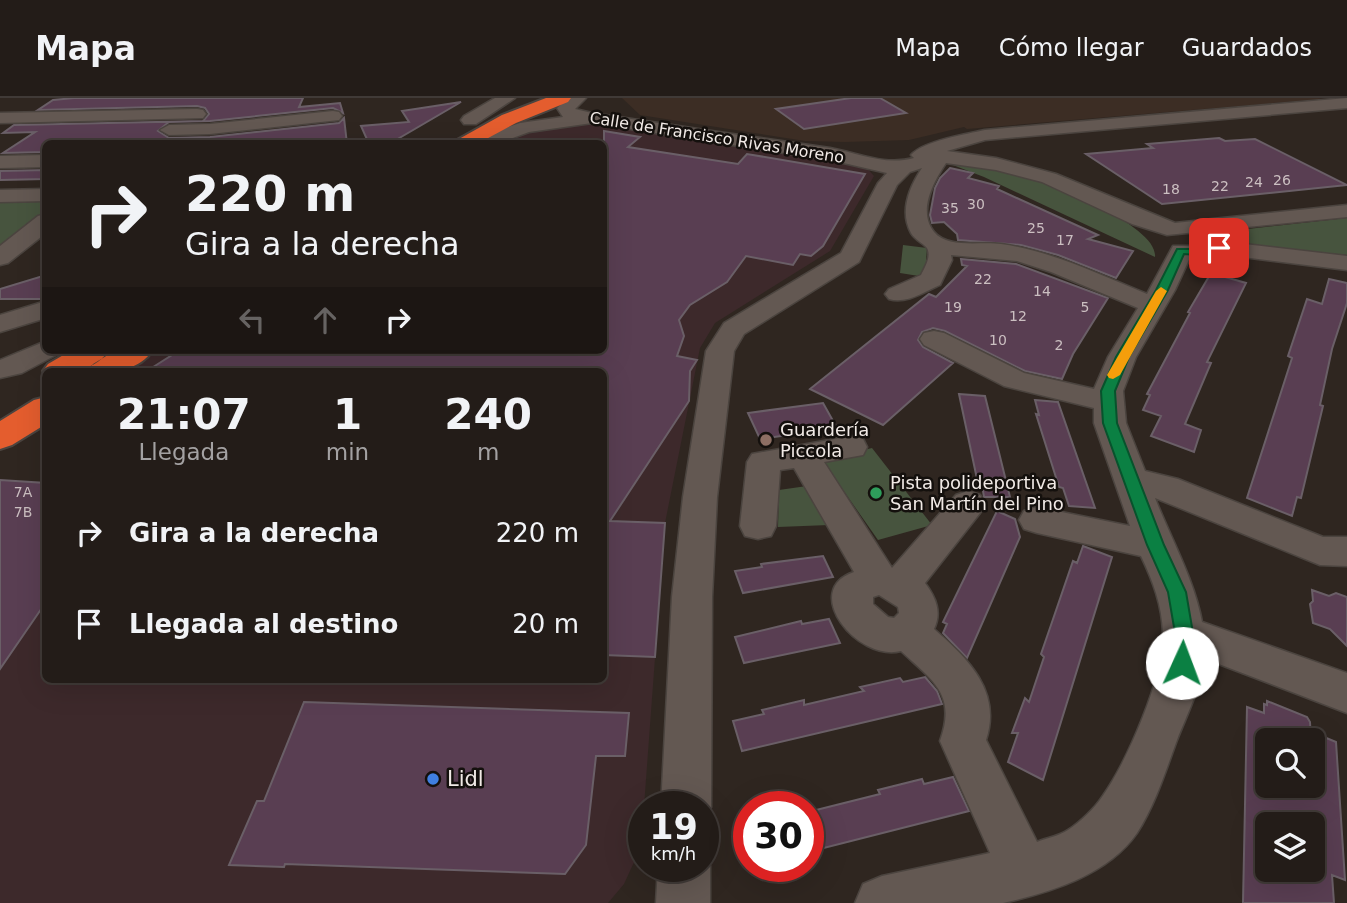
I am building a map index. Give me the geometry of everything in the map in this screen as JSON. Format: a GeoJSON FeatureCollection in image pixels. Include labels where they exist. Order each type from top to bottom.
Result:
{"type":"FeatureCollection","features":[{"type":"Feature","properties":{"kind":"highway"},"geometry":{"type":"LineString","coordinates":[[449,140],[494,115],[538,98]]}},
{"type":"Feature","properties":{"kind":"highway"},"geometry":{"type":"LineString","coordinates":[[468,140],[509,119],[581,104]]}},
{"type":"Feature","properties":{"kind":"highway"},"geometry":{"type":"LineString","coordinates":[[64,368],[87,354]]}},
{"type":"Feature","properties":{"kind":"highway"},"geometry":{"type":"LineString","coordinates":[[86,368],[109,354]]}},
{"type":"Feature","properties":{"kind":"highway"},"geometry":{"type":"LineString","coordinates":[[109,368],[132,354]]}},
{"type":"Feature","properties":{"kind":"highway"},"geometry":{"type":"LineString","coordinates":[[0,406],[42,381]]}},
{"type":"Feature","properties":{"kind":"highway"},"geometry":{"type":"LineString","coordinates":[[0,421],[42,395]]}},
{"type":"Feature","properties":{"kind":"highway"},"geometry":{"type":"LineString","coordinates":[[0,437],[42,411]]}},
{"type":"Feature","properties":{"kind":"street"},"geometry":{"type":"LineString","coordinates":[[148,115],[156,98]]}},
{"type":"Feature","properties":{"kind":"street"},"geometry":{"type":"LineString","coordinates":[[470,120],[507,98]]}},
{"type":"Feature","properties":{"kind":"street","name":"Calle de Francisco Rivas Moreno"},"geometry":{"type":"LineString","coordinates":[[489,140],[581,104],[913,157],[975,136],[1347,103]]}},
{"type":"Feature","properties":{"kind":"street"},"geometry":{"type":"LineString","coordinates":[[0,118],[148,115],[204,109],[162,134],[333,116]]}},
{"type":"Feature","properties":{"kind":"street"},"geometry":{"type":"LineString","coordinates":[[902,145],[913,157],[924,177],[916,218],[926,238],[938,245],[1002,251],[1021,256],[1078,273],[1153,305]]}},
{"type":"Feature","properties":{"kind":"street"},"geometry":{"type":"LineString","coordinates":[[913,157],[943,157],[1032,173],[1061,182],[1184,234],[1347,263]]}},
{"type":"Feature","properties":{"kind":"street"},"geometry":{"type":"LineString","coordinates":[[913,157],[978,162]]}},
{"type":"Feature","properties":{"kind":"street"},"geometry":{"type":"LineString","coordinates":[[686,791],[692,597],[700,497],[720,351],[734,330],[773,303],[851,257],[913,157]]}},
{"type":"Feature","properties":{"kind":"street"},"geometry":{"type":"LineString","coordinates":[[0,162],[42,160]]}},
{"type":"Feature","properties":{"kind":"street"},"geometry":{"type":"LineString","coordinates":[[0,196],[42,195]]}},
{"type":"Feature","properties":{"kind":"street"},"geometry":{"type":"LineString","coordinates":[[1184,234],[1347,211]]}},
{"type":"Feature","properties":{"kind":"street"},"geometry":{"type":"LineString","coordinates":[[0,258],[42,224]]}},
{"type":"Feature","properties":{"kind":"street"},"geometry":{"type":"LineString","coordinates":[[881,903],[1026,872],[1083,851],[1119,816],[1139,778],[1174,691],[1182,663],[1184,633],[1177,592],[1156,545],[1110,423],[1107,402],[1110,382],[1153,305],[1184,234]]}},
{"type":"Feature","properties":{"kind":"street"},"geometry":{"type":"LineString","coordinates":[[898,293],[932,281],[940,260],[938,245]]}},
{"type":"Feature","properties":{"kind":"street"},"geometry":{"type":"LineString","coordinates":[[0,324],[42,310]]}},
{"type":"Feature","properties":{"kind":"street"},"geometry":{"type":"LineString","coordinates":[[934,339],[1014,380],[1107,402]]}},
{"type":"Feature","properties":{"kind":"street"},"geometry":{"type":"LineString","coordinates":[[0,369],[12,367],[42,351]]}},
{"type":"Feature","properties":{"kind":"street"},"geometry":{"type":"LineString","coordinates":[[758,526],[764,462],[851,447]]}},
{"type":"Feature","properties":{"kind":"street"},"geometry":{"type":"LineString","coordinates":[[803,455],[890,583]]}},
{"type":"Feature","properties":{"kind":"street"},"geometry":{"type":"LineString","coordinates":[[1133,481],[1166,488],[1320,551],[1347,551]]}},
{"type":"Feature","properties":{"kind":"street"},"geometry":{"type":"LineString","coordinates":[[890,583],[968,504]]}},
{"type":"Feature","properties":{"kind":"street"},"geometry":{"type":"LineString","coordinates":[[1037,520],[1156,545]]}},
{"type":"Feature","properties":{"kind":"street"},"geometry":{"type":"LineString","coordinates":[[869,581],[890,583],[909,592],[919,609],[915,625],[898,635],[875,632],[857,618],[851,600],[854,592],[869,581]]}},
{"type":"Feature","properties":{"kind":"street"},"geometry":{"type":"LineString","coordinates":[[908,631],[964,688],[970,705],[971,724],[963,741],[1026,872]]}},
{"type":"Feature","properties":{"kind":"street"},"geometry":{"type":"LineString","coordinates":[[1184,633],[1347,692]]}},
{"type":"Feature","properties":{"kind":"street"},"geometry":{"type":"LineString","coordinates":[[683,903],[684,882]]}},
{"type":"Feature","properties":{"kind":"shaded area"},"geometry":{"type":"Polygon","coordinates":[[[622,98],[1321,99],[967,129],[964,127],[909,140],[845,142],[805,141],[640,115],[622,98]]]}},
{"type":"Feature","properties":{"kind":"shaded area"},"geometry":{"type":"Polygon","coordinates":[[[588,123],[865,166],[874,176],[830,251],[715,323],[700,348],[665,523],[645,791],[628,791],[628,875],[624,884],[608,903],[0,903],[0,669],[42,606],[42,683],[607,683],[607,368],[122,368],[143,354],[607,354],[607,140],[498,140],[530,130],[588,123]]]}},
{"type":"Feature","properties":{"kind":"green space"},"geometry":{"type":"Polygon","coordinates":[[[945,162],[1015,174],[1079,197],[1140,232],[1152,245],[1155,257],[984,177],[945,162]]]}},
{"type":"Feature","properties":{"kind":"green space"},"geometry":{"type":"Polygon","coordinates":[[[42,198],[42,216],[0,246],[0,200],[42,198]]]}},
{"type":"Feature","properties":{"kind":"green space"},"geometry":{"type":"Polygon","coordinates":[[[1347,218],[1347,255],[1240,244],[1224,235],[1230,231],[1347,218]]]}},
{"type":"Feature","properties":{"kind":"green space"},"geometry":{"type":"Polygon","coordinates":[[[903,245],[927,248],[925,277],[900,273],[903,245]]]}},
{"type":"Feature","properties":{"kind":"green space","name":"Pista polideportiva San Martín del Pino"},"geometry":{"type":"Polygon","coordinates":[[[872,448],[932,525],[878,540],[822,460],[872,448]]]}},
{"type":"Feature","properties":{"kind":"green space"},"geometry":{"type":"Polygon","coordinates":[[[807,486],[829,525],[778,527],[779,490],[807,486]]]}},
{"type":"Feature","properties":{"kind":"building"},"geometry":{"type":"Polygon","coordinates":[[[303,98],[299,107],[340,103],[343,113],[333,108],[210,121],[169,122],[158,131],[169,138],[210,137],[339,123],[344,118],[347,140],[42,140],[42,152],[3,153],[35,132],[3,133],[14,125],[203,121],[209,114],[205,108],[197,106],[38,110],[53,100],[303,98]]]}},
{"type":"Feature","properties":{"kind":"building"},"geometry":{"type":"Polygon","coordinates":[[[851,98],[880,98],[906,113],[804,129],[776,109],[851,98]]]}},
{"type":"Feature","properties":{"kind":"building"},"geometry":{"type":"Polygon","coordinates":[[[461,102],[396,140],[367,140],[361,126],[409,122],[402,111],[461,102]]]}},
{"type":"Feature","properties":{"kind":"building"},"geometry":{"type":"Polygon","coordinates":[[[604,131],[640,137],[628,147],[738,164],[747,154],[865,174],[823,246],[811,256],[800,254],[793,265],[746,256],[727,282],[690,305],[679,320],[684,336],[677,356],[697,360],[690,371],[689,401],[610,521],[665,523],[655,657],[607,655],[607,368],[152,368],[174,354],[607,354],[607,140],[604,140],[604,131]]]}},
{"type":"Feature","properties":{"kind":"building"},"geometry":{"type":"Polygon","coordinates":[[[1219,138],[1225,141],[1255,139],[1347,185],[1162,204],[1086,154],[1153,148],[1147,144],[1219,138]]]}},
{"type":"Feature","properties":{"kind":"building"},"geometry":{"type":"Polygon","coordinates":[[[950,168],[973,173],[968,178],[999,186],[997,189],[1098,235],[1088,239],[1133,251],[1116,278],[1058,255],[1021,245],[958,240],[957,234],[944,222],[932,223],[930,215],[935,188],[950,168]]]}},
{"type":"Feature","properties":{"kind":"building"},"geometry":{"type":"Polygon","coordinates":[[[42,170],[42,179],[0,180],[0,171],[42,170]]]}},
{"type":"Feature","properties":{"kind":"building"},"geometry":{"type":"Polygon","coordinates":[[[961,259],[1016,264],[1108,298],[1073,354],[1062,379],[1025,371],[945,331],[933,328],[922,332],[918,340],[923,347],[953,363],[883,425],[810,389],[929,294],[936,297],[967,266],[962,265],[961,259]]]}},
{"type":"Feature","properties":{"kind":"building"},"geometry":{"type":"Polygon","coordinates":[[[1211,273],[1246,283],[1207,362],[1211,363],[1185,424],[1201,430],[1194,452],[1151,436],[1161,416],[1143,410],[1150,395],[1147,394],[1211,273]]]}},
{"type":"Feature","properties":{"kind":"building"},"geometry":{"type":"Polygon","coordinates":[[[42,276],[42,299],[0,299],[0,289],[42,276]]]}},
{"type":"Feature","properties":{"kind":"building"},"geometry":{"type":"Polygon","coordinates":[[[1329,279],[1347,283],[1347,303],[1332,349],[1320,405],[1323,406],[1301,498],[1297,497],[1292,516],[1247,498],[1292,358],[1288,356],[1307,299],[1322,304],[1329,279]]]}},
{"type":"Feature","properties":{"kind":"building"},"geometry":{"type":"Polygon","coordinates":[[[959,394],[985,396],[1010,497],[984,497],[981,479],[977,479],[959,394]]]}},
{"type":"Feature","properties":{"kind":"building"},"geometry":{"type":"Polygon","coordinates":[[[1035,400],[1058,402],[1095,508],[1069,506],[1063,488],[1059,487],[1036,414],[1039,415],[1035,400]]]}},
{"type":"Feature","properties":{"kind":"building"},"geometry":{"type":"Polygon","coordinates":[[[823,403],[837,428],[760,439],[748,413],[823,403]]]}},
{"type":"Feature","properties":{"kind":"building"},"geometry":{"type":"Polygon","coordinates":[[[0,480],[42,483],[42,608],[0,669],[0,480]]]}},
{"type":"Feature","properties":{"kind":"building"},"geometry":{"type":"Polygon","coordinates":[[[997,511],[1015,519],[1020,537],[967,658],[943,633],[947,624],[943,622],[997,511]]]}},
{"type":"Feature","properties":{"kind":"building"},"geometry":{"type":"Polygon","coordinates":[[[1083,546],[1112,557],[1043,780],[1008,762],[1018,733],[1012,733],[1025,698],[1029,702],[1044,657],[1041,654],[1073,561],[1077,563],[1083,546]]]}},
{"type":"Feature","properties":{"kind":"building"},"geometry":{"type":"Polygon","coordinates":[[[823,556],[833,577],[743,593],[735,571],[762,567],[761,564],[823,556]]]}},
{"type":"Feature","properties":{"kind":"building"},"geometry":{"type":"Polygon","coordinates":[[[1312,590],[1329,596],[1336,593],[1347,597],[1347,646],[1330,629],[1313,623],[1310,604],[1313,601],[1312,590]]]}},
{"type":"Feature","properties":{"kind":"building"},"geometry":{"type":"Polygon","coordinates":[[[829,619],[840,643],[744,663],[735,637],[801,621],[802,624],[829,619]]]}},
{"type":"Feature","properties":{"kind":"building"},"geometry":{"type":"Polygon","coordinates":[[[925,677],[937,691],[942,704],[742,751],[733,721],[764,714],[762,710],[804,700],[804,705],[864,691],[860,687],[900,678],[903,682],[925,677]]]}},
{"type":"Feature","properties":{"kind":"building"},"geometry":{"type":"Polygon","coordinates":[[[1267,701],[1307,717],[1310,728],[1255,728],[1255,798],[1325,798],[1325,737],[1336,742],[1345,880],[1332,875],[1334,903],[1243,903],[1247,707],[1264,713],[1264,704],[1267,705],[1267,701]]]}},
{"type":"Feature","properties":{"kind":"building","name":"Lidl"},"geometry":{"type":"Polygon","coordinates":[[[304,702],[629,713],[625,756],[596,756],[586,845],[565,874],[285,864],[284,867],[229,865],[257,801],[264,801],[304,702]]]}},
{"type":"Feature","properties":{"kind":"building"},"geometry":{"type":"Polygon","coordinates":[[[953,777],[969,811],[824,848],[824,808],[880,794],[878,790],[922,779],[924,784],[953,777]]]}},
{"type":"Feature","properties":{"kind":"slow traffic"},"geometry":{"type":"LineString","coordinates":[[1113,375],[1161,291]]}},
{"type":"Feature","properties":{"kind":"place","name":"Guardería Piccola"},"geometry":{"type":"Point","coordinates":[766,440]}},
{"type":"Feature","properties":{"kind":"place","name":"Pista polideportiva San Martín del Pino"},"geometry":{"type":"Point","coordinates":[876,493]}},
{"type":"Feature","properties":{"kind":"place","name":"Lidl"},"geometry":{"type":"Point","coordinates":[433,779]}},
{"type":"Feature","properties":{"kind":"route"},"geometry":{"type":"LineString","coordinates":[[1182,663],[1184,633],[1177,592],[1156,545],[1110,423],[1107,402],[1110,382],[1122,357],[1162,290],[1181,251],[1199,254],[1210,253],[1219,248]]}}]}
